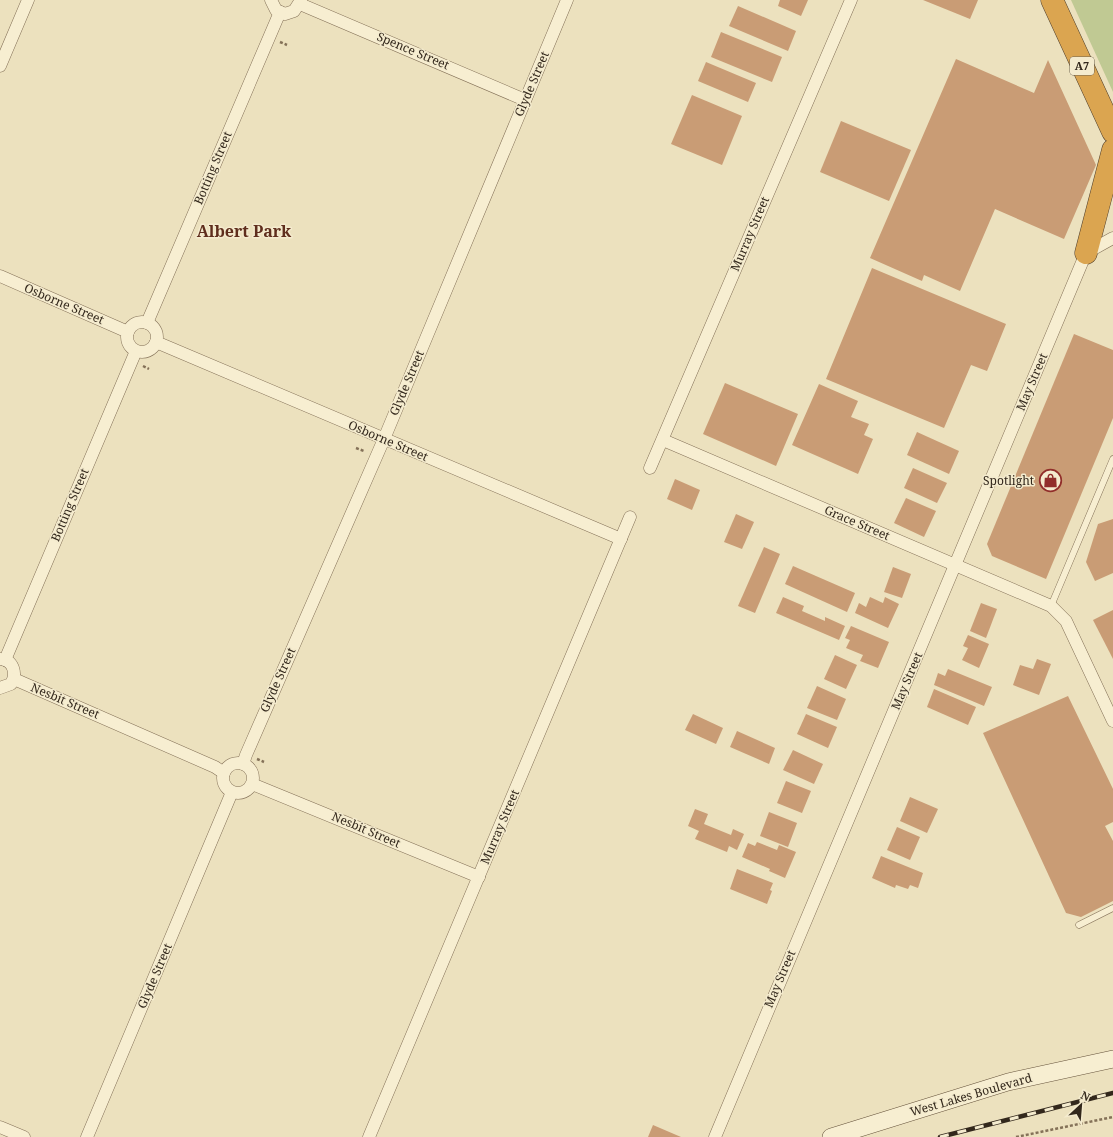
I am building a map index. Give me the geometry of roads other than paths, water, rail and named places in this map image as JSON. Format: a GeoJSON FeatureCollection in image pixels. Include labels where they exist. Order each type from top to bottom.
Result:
{"type":"FeatureCollection","features":[{"type":"Feature","properties":{"kind":"highway","name":"A7"},"geometry":{"type":"LineString","coordinates":[[1052,0],[1113,132]]}},
{"type":"Feature","properties":{"kind":"highway"},"geometry":{"type":"LineString","coordinates":[[1086,253],[1113,150]]}},
{"type":"Feature","properties":{"kind":"main road","name":"West Lakes Boulevard"},"geometry":{"type":"LineString","coordinates":[[831,1137],[1008,1082],[1113,1059]]}},
{"type":"Feature","properties":{"kind":"street"},"geometry":{"type":"LineString","coordinates":[[0,66],[28,0]]}},
{"type":"Feature","properties":{"kind":"street"},"geometry":{"type":"LineString","coordinates":[[271,0],[273,6],[280,12],[289,13],[297,8],[300,2]]}},
{"type":"Feature","properties":{"kind":"street","name":"Glyde Street"},"geometry":{"type":"LineString","coordinates":[[243,764],[246,754],[384,439],[567,0]]}},
{"type":"Feature","properties":{"kind":"street","name":"Murray Street"},"geometry":{"type":"LineString","coordinates":[[650,468],[851,0]]}},
{"type":"Feature","properties":{"kind":"street","name":"Spence Street"},"geometry":{"type":"LineString","coordinates":[[300,2],[525,100]]}},
{"type":"Feature","properties":{"kind":"street","name":"Botting Street"},"geometry":{"type":"LineString","coordinates":[[147,323],[280,12]]}},
{"type":"Feature","properties":{"kind":"street"},"geometry":{"type":"LineString","coordinates":[[1086,253],[1113,238]]}},
{"type":"Feature","properties":{"kind":"street","name":"May Street"},"geometry":{"type":"LineString","coordinates":[[715,1137],[1086,253]]}},
{"type":"Feature","properties":{"kind":"street","name":"Osborne Street"},"geometry":{"type":"LineString","coordinates":[[0,276],[128,332]]}},
{"type":"Feature","properties":{"kind":"street"},"geometry":{"type":"LineString","coordinates":[[139,322],[147,323],[154,327],[157,334],[156,342],[151,349],[144,352],[136,351],[130,346],[127,339],[128,332],[132,325],[139,322]]}},
{"type":"Feature","properties":{"kind":"street","name":"Osborne Street"},"geometry":{"type":"LineString","coordinates":[[156,342],[621,539]]}},
{"type":"Feature","properties":{"kind":"street","name":"Botting Street"},"geometry":{"type":"LineString","coordinates":[[2,660],[136,351]]}},
{"type":"Feature","properties":{"kind":"street","name":"Grace Street"},"geometry":{"type":"LineString","coordinates":[[663,440],[1051,606]]}},
{"type":"Feature","properties":{"kind":"street","name":"Murray Street"},"geometry":{"type":"LineString","coordinates":[[370,1137],[630,517]]}},
{"type":"Feature","properties":{"kind":"street"},"geometry":{"type":"LineString","coordinates":[[1051,606],[1066,621],[1113,721]]}},
{"type":"Feature","properties":{"kind":"street"},"geometry":{"type":"LineString","coordinates":[[0,688],[11,684],[14,679],[15,672],[12,666],[2,660]]}},
{"type":"Feature","properties":{"kind":"street","name":"Nesbit Street"},"geometry":{"type":"LineString","coordinates":[[14,679],[215,766],[224,773]]}},
{"type":"Feature","properties":{"kind":"street"},"geometry":{"type":"LineString","coordinates":[[239,763],[243,764],[251,770],[253,779],[252,784],[246,791],[237,794],[232,792],[224,782],[224,773],[230,766],[239,763]]}},
{"type":"Feature","properties":{"kind":"street","name":"Nesbit Street"},"geometry":{"type":"LineString","coordinates":[[252,784],[479,877]]}},
{"type":"Feature","properties":{"kind":"street","name":"Glyde Street"},"geometry":{"type":"LineString","coordinates":[[87,1137],[232,792]]}},
{"type":"Feature","properties":{"kind":"street"},"geometry":{"type":"LineString","coordinates":[[0,1127],[24,1137]]}},
{"type":"Feature","properties":{"kind":"lane"},"geometry":{"type":"LineString","coordinates":[[1051,606],[1113,459]]}},
{"type":"Feature","properties":{"kind":"lane"},"geometry":{"type":"LineString","coordinates":[[1080,925],[1113,908]]}},
{"type":"Feature","properties":{"kind":"railway"},"geometry":{"type":"LineString","coordinates":[[940,1137],[1113,1093]]}},
{"type":"Feature","properties":{"kind":"place","name":"Spotlight"},"geometry":{"type":"Point","coordinates":[1050,481]}},
{"type":"Feature","properties":{"kind":"district","name":"Albert Park"},"geometry":{"type":"Point","coordinates":[244,231]}}]}
